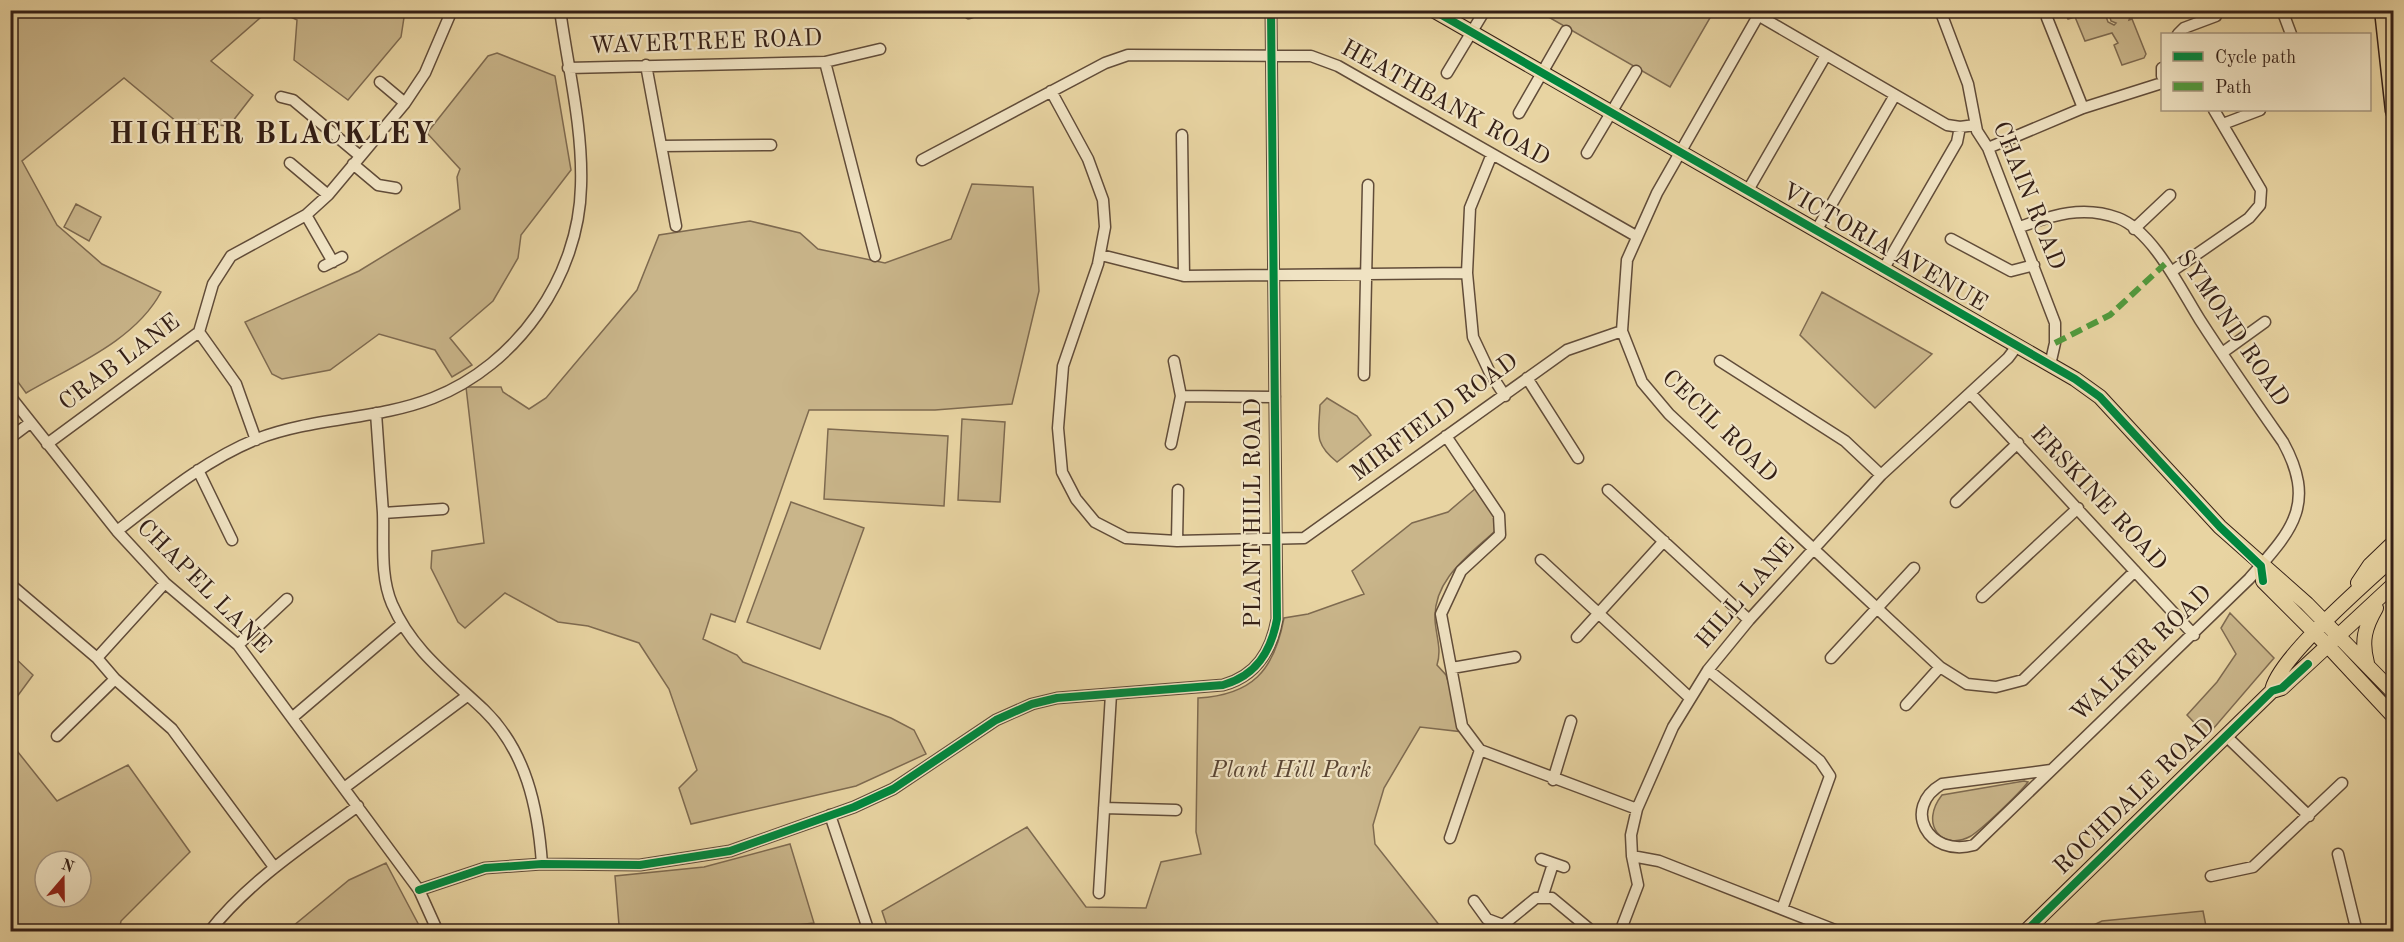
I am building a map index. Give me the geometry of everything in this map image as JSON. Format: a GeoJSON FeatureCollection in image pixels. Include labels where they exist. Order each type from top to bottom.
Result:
{"type":"FeatureCollection","features":[{"type":"Feature","properties":{"kind":"highway"},"geometry":{"type":"LineString","coordinates":[[2383,10],[2394,110]]}},
{"type":"Feature","properties":{"kind":"highway"},"geometry":{"type":"LineString","coordinates":[[2388,10],[2394,110]]}},
{"type":"Feature","properties":{"kind":"main road","name":"VICTORIA AVENUE"},"geometry":{"type":"LineString","coordinates":[[1433,10],[1610,114],[2050,364],[2100,397],[2220,527],[2261,566],[2271,570],[2394,693]]}},
{"type":"Feature","properties":{"kind":"main road"},"geometry":{"type":"LineString","coordinates":[[2322,639],[2332,629],[2343,605],[2370,565],[2394,542]]}},
{"type":"Feature","properties":{"kind":"main road"},"geometry":{"type":"LineString","coordinates":[[2343,605],[2394,556]]}},
{"type":"Feature","properties":{"kind":"main road","name":"VICTORIA AVENUE"},"geometry":{"type":"LineString","coordinates":[[2261,566],[2263,581],[2322,639],[2394,717]]}},
{"type":"Feature","properties":{"kind":"main road"},"geometry":{"type":"LineString","coordinates":[[2380,570],[2394,566]]}},
{"type":"Feature","properties":{"kind":"main road"},"geometry":{"type":"LineString","coordinates":[[2322,639],[2332,629],[2389,588]]}},
{"type":"Feature","properties":{"kind":"main road"},"geometry":{"type":"LineString","coordinates":[[2368,666],[2363,648],[2364,630],[2389,588]]}},
{"type":"Feature","properties":{"kind":"main road","name":"ROCHDALE ROAD"},"geometry":{"type":"LineString","coordinates":[[2025,932],[2272,691],[2273,680],[2322,639]]}},
{"type":"Feature","properties":{"kind":"street","name":"CRAB LANE"},"geometry":{"type":"LineString","coordinates":[[47,444],[199,332],[213,284],[231,256],[306,214],[328,195],[405,103],[425,73],[452,10]]}},
{"type":"Feature","properties":{"kind":"street"},"geometry":{"type":"LineString","coordinates":[[117,531],[198,470],[256,440],[324,421],[376,413],[433,398],[473,378],[517,339],[538,314],[552,290],[572,240],[581,187],[581,154],[560,10]]}},
{"type":"Feature","properties":{"kind":"street","name":"PLANT HILL ROAD"},"geometry":{"type":"LineString","coordinates":[[419,890],[485,868],[542,864],[640,865],[684,860],[730,851],[830,815],[893,789],[1014,710],[1057,698],[1223,685],[1242,678],[1253,669],[1271,645],[1277,619],[1270,10]]}},
{"type":"Feature","properties":{"kind":"street"},"geometry":{"type":"LineString","coordinates":[[1448,73],[1485,10]]}},
{"type":"Feature","properties":{"kind":"street","name":"CHAIN ROAD"},"geometry":{"type":"LineString","coordinates":[[1940,10],[1968,84],[1976,125],[1988,148],[2020,226],[2055,323],[2055,343],[2050,364]]}},
{"type":"Feature","properties":{"kind":"street"},"geometry":{"type":"LineString","coordinates":[[2282,10],[2291,33]]}},
{"type":"Feature","properties":{"kind":"street"},"geometry":{"type":"LineString","coordinates":[[1754,13],[1947,124],[1960,127],[1976,125]]}},
{"type":"Feature","properties":{"kind":"street","name":"CECIL ROAD"},"geometry":{"type":"LineString","coordinates":[[1754,13],[1635,236],[1624,271],[1622,331],[1642,382],[1669,414],[1815,547],[1877,608],[1941,667],[1966,684],[1996,687],[2023,680],[2135,571]]}},
{"type":"Feature","properties":{"kind":"street"},"geometry":{"type":"LineString","coordinates":[[2047,18],[2083,108]]}},
{"type":"Feature","properties":{"kind":"street"},"geometry":{"type":"LineString","coordinates":[[2179,33],[2184,28],[2212,20]]}},
{"type":"Feature","properties":{"kind":"street"},"geometry":{"type":"LineString","coordinates":[[1519,113],[1566,31]]}},
{"type":"Feature","properties":{"kind":"street","name":"WAVERTREE ROAD"},"geometry":{"type":"LineString","coordinates":[[568,68],[825,62],[880,49]]}},
{"type":"Feature","properties":{"kind":"street","name":"HEATHBANK ROAD"},"geometry":{"type":"LineString","coordinates":[[922,160],[1105,63],[1128,55],[1311,56],[1333,63],[1635,236]]}},
{"type":"Feature","properties":{"kind":"street"},"geometry":{"type":"LineString","coordinates":[[1747,192],[1826,55]]}},
{"type":"Feature","properties":{"kind":"street"},"geometry":{"type":"LineString","coordinates":[[825,62],[875,256]]}},
{"type":"Feature","properties":{"kind":"street"},"geometry":{"type":"LineString","coordinates":[[646,65],[676,226]]}},
{"type":"Feature","properties":{"kind":"street"},"geometry":{"type":"LineString","coordinates":[[1587,153],[1636,71]]}},
{"type":"Feature","properties":{"kind":"street"},"geometry":{"type":"LineString","coordinates":[[380,82],[405,103]]}},
{"type":"Feature","properties":{"kind":"street"},"geometry":{"type":"LineString","coordinates":[[1988,148],[2083,108],[2161,83]]}},
{"type":"Feature","properties":{"kind":"street","name":"MIRFIELD ROAD"},"geometry":{"type":"LineString","coordinates":[[1051,91],[1088,159],[1103,200],[1105,227],[1101,255],[1063,366],[1058,428],[1062,472],[1076,499],[1095,522],[1126,538],[1177,541],[1304,538],[1567,350],[1622,331]]}},
{"type":"Feature","properties":{"kind":"street"},"geometry":{"type":"LineString","coordinates":[[1816,231],[1895,95]]}},
{"type":"Feature","properties":{"kind":"street"},"geometry":{"type":"LineString","coordinates":[[281,97],[293,100],[357,160],[378,185],[396,188]]}},
{"type":"Feature","properties":{"kind":"street"},"geometry":{"type":"LineString","coordinates":[[2171,272],[2249,218],[2260,205],[2260,190],[2215,111]]}},
{"type":"Feature","properties":{"kind":"street"},"geometry":{"type":"LineString","coordinates":[[2223,124],[2257,111]]}},
{"type":"Feature","properties":{"kind":"street"},"geometry":{"type":"LineString","coordinates":[[1883,270],[1957,142],[1960,127]]}},
{"type":"Feature","properties":{"kind":"street"},"geometry":{"type":"LineString","coordinates":[[1182,135],[1184,276]]}},
{"type":"Feature","properties":{"kind":"street"},"geometry":{"type":"LineString","coordinates":[[661,147],[771,145]]}},
{"type":"Feature","properties":{"kind":"street"},"geometry":{"type":"LineString","coordinates":[[1492,154],[1470,208],[1467,273],[1473,337],[1505,396]]}},
{"type":"Feature","properties":{"kind":"street"},"geometry":{"type":"LineString","coordinates":[[290,163],[328,195]]}},
{"type":"Feature","properties":{"kind":"street"},"geometry":{"type":"LineString","coordinates":[[1365,375],[1368,185]]}},
{"type":"Feature","properties":{"kind":"street"},"geometry":{"type":"LineString","coordinates":[[2134,229],[2170,195]]}},
{"type":"Feature","properties":{"kind":"street","name":"SYMOND ROAD"},"geometry":{"type":"LineString","coordinates":[[2020,226],[2064,212],[2095,212],[2120,218],[2134,229],[2171,272],[2283,442],[2297,477],[2298,503],[2291,527],[2287,536],[2261,566]]}},
{"type":"Feature","properties":{"kind":"street"},"geometry":{"type":"LineString","coordinates":[[306,214],[333,262]]}},
{"type":"Feature","properties":{"kind":"street"},"geometry":{"type":"LineString","coordinates":[[1951,239],[2011,271],[2034,265]]}},
{"type":"Feature","properties":{"kind":"street"},"geometry":{"type":"LineString","coordinates":[[1101,255],[1184,276],[1367,276],[1467,273]]}},
{"type":"Feature","properties":{"kind":"street"},"geometry":{"type":"LineString","coordinates":[[2222,352],[2265,322]]}},
{"type":"Feature","properties":{"kind":"street"},"geometry":{"type":"LineString","coordinates":[[199,332],[236,384],[256,440]]}},
{"type":"Feature","properties":{"kind":"street","name":"HILL LANE"},"geometry":{"type":"LineString","coordinates":[[1620,932],[1638,885],[1632,856],[1631,835],[1637,809],[1673,727],[1707,670],[1749,620],[1881,475],[2017,346]]}},
{"type":"Feature","properties":{"kind":"street"},"geometry":{"type":"LineString","coordinates":[[1171,444],[1180,396],[1174,361]]}},
{"type":"Feature","properties":{"kind":"street"},"geometry":{"type":"LineString","coordinates":[[1720,361],[1845,441],[1881,475]]}},
{"type":"Feature","properties":{"kind":"street"},"geometry":{"type":"LineString","coordinates":[[1527,378],[1578,458]]}},
{"type":"Feature","properties":{"kind":"street","name":"ERSKINE ROAD"},"geometry":{"type":"LineString","coordinates":[[1970,393],[2194,635]]}},
{"type":"Feature","properties":{"kind":"street","name":"CHAPEL LANE"},"geometry":{"type":"LineString","coordinates":[[10,396],[117,531],[165,583],[238,645],[419,890],[438,932]]}},
{"type":"Feature","properties":{"kind":"street"},"geometry":{"type":"LineString","coordinates":[[1180,396],[1275,397]]}},
{"type":"Feature","properties":{"kind":"street"},"geometry":{"type":"LineString","coordinates":[[376,413],[383,513],[384,575],[391,602],[402,624],[426,657],[494,721],[521,763],[539,819],[542,864]]}},
{"type":"Feature","properties":{"kind":"street"},"geometry":{"type":"LineString","coordinates":[[10,438],[30,423]]}},
{"type":"Feature","properties":{"kind":"street"},"geometry":{"type":"LineString","coordinates":[[1446,436],[1499,515],[1500,535],[1461,571],[1441,614],[1462,726],[1480,750],[1553,780],[1637,809]]}},
{"type":"Feature","properties":{"kind":"street"},"geometry":{"type":"LineString","coordinates":[[1956,502],[2018,443]]}},
{"type":"Feature","properties":{"kind":"street"},"geometry":{"type":"LineString","coordinates":[[198,470],[232,540]]}},
{"type":"Feature","properties":{"kind":"street"},"geometry":{"type":"LineString","coordinates":[[1177,541],[1178,490]]}},
{"type":"Feature","properties":{"kind":"street"},"geometry":{"type":"LineString","coordinates":[[1608,490],[1749,620]]}},
{"type":"Feature","properties":{"kind":"street"},"geometry":{"type":"LineString","coordinates":[[1982,597],[2078,508]]}},
{"type":"Feature","properties":{"kind":"street"},"geometry":{"type":"LineString","coordinates":[[383,513],[443,509]]}},
{"type":"Feature","properties":{"kind":"street"},"geometry":{"type":"LineString","coordinates":[[1577,637],[1664,542]]}},
{"type":"Feature","properties":{"kind":"street"},"geometry":{"type":"LineString","coordinates":[[1541,560],[1689,698]]}},
{"type":"Feature","properties":{"kind":"street","name":"WALKER ROAD"},"geometry":{"type":"LineString","coordinates":[[2051,770],[1942,784],[1934,789],[1924,806],[1924,827],[1928,834],[1943,846],[1952,849],[1974,845],[2194,635],[2261,566]]}},
{"type":"Feature","properties":{"kind":"street"},"geometry":{"type":"LineString","coordinates":[[1831,658],[1914,568]]}},
{"type":"Feature","properties":{"kind":"street"},"geometry":{"type":"LineString","coordinates":[[97,658],[165,583]]}},
{"type":"Feature","properties":{"kind":"street"},"geometry":{"type":"LineString","coordinates":[[10,584],[97,658],[115,679],[172,729],[274,867]]}},
{"type":"Feature","properties":{"kind":"street"},"geometry":{"type":"LineString","coordinates":[[238,645],[287,599]]}},
{"type":"Feature","properties":{"kind":"street"},"geometry":{"type":"LineString","coordinates":[[293,717],[402,624]]}},
{"type":"Feature","properties":{"kind":"street"},"geometry":{"type":"LineString","coordinates":[[1452,668],[1515,657]]}},
{"type":"Feature","properties":{"kind":"street"},"geometry":{"type":"LineString","coordinates":[[1906,705],[1941,667]]}},
{"type":"Feature","properties":{"kind":"street"},"geometry":{"type":"LineString","coordinates":[[1707,670],[1820,762],[1830,776],[1782,909]]}},
{"type":"Feature","properties":{"kind":"street"},"geometry":{"type":"LineString","coordinates":[[57,736],[115,679]]}},
{"type":"Feature","properties":{"kind":"street"},"geometry":{"type":"LineString","coordinates":[[1099,893],[1111,694]]}},
{"type":"Feature","properties":{"kind":"street"},"geometry":{"type":"LineString","coordinates":[[344,788],[468,696]]}},
{"type":"Feature","properties":{"kind":"street"},"geometry":{"type":"LineString","coordinates":[[1553,780],[1571,721]]}},
{"type":"Feature","properties":{"kind":"street"},"geometry":{"type":"LineString","coordinates":[[2226,736],[2309,816]]}},
{"type":"Feature","properties":{"kind":"street"},"geometry":{"type":"LineString","coordinates":[[1450,838],[1480,750]]}},
{"type":"Feature","properties":{"kind":"street"},"geometry":{"type":"LineString","coordinates":[[2211,876],[2253,867],[2342,783]]}},
{"type":"Feature","properties":{"kind":"street"},"geometry":{"type":"LineString","coordinates":[[209,932],[247,890],[274,867],[358,806]]}},
{"type":"Feature","properties":{"kind":"street"},"geometry":{"type":"LineString","coordinates":[[1104,808],[1176,810]]}},
{"type":"Feature","properties":{"kind":"street"},"geometry":{"type":"LineString","coordinates":[[830,815],[869,932]]}},
{"type":"Feature","properties":{"kind":"street"},"geometry":{"type":"LineString","coordinates":[[2338,854],[2357,932]]}},
{"type":"Feature","properties":{"kind":"street"},"geometry":{"type":"LineString","coordinates":[[1632,856],[1659,861],[1840,932]]}},
{"type":"Feature","properties":{"kind":"street"},"geometry":{"type":"LineString","coordinates":[[1541,859],[1558,865],[1542,898]]}},
{"type":"Feature","properties":{"kind":"street"},"geometry":{"type":"LineString","coordinates":[[1474,901],[1487,919],[1503,925],[1536,898],[1552,898],[1593,932]]}},
{"type":"Feature","properties":{"kind":"green space"},"geometry":{"type":"Polygon","coordinates":[[[11,10],[268,11],[211,61],[253,95],[229,126],[177,122],[124,78],[22,161],[57,225],[102,264],[161,292],[150,309],[119,338],[101,351],[26,393],[10,371],[11,10]]]}},
{"type":"Feature","properties":{"kind":"green space"},"geometry":{"type":"Polygon","coordinates":[[[279,11],[405,11],[401,37],[348,100],[294,60],[297,20],[279,11]]]}},
{"type":"Feature","properties":{"kind":"green space"},"geometry":{"type":"Polygon","coordinates":[[[1538,11],[1714,11],[1670,87],[1538,11]]]}},
{"type":"Feature","properties":{"kind":"green space"},"geometry":{"type":"Polygon","coordinates":[[[2064,11],[2104,11],[2108,22],[2114,25],[2116,23],[2111,21],[2108,11],[2129,11],[2131,14],[2129,20],[2132,19],[2146,54],[2144,58],[2122,65],[2114,45],[2118,43],[2112,33],[2085,41],[2075,17],[2068,19],[2064,11]]]}},
{"type":"Feature","properties":{"kind":"green space"},"geometry":{"type":"Polygon","coordinates":[[[497,53],[555,76],[571,170],[521,235],[518,258],[493,301],[450,338],[472,365],[452,377],[435,350],[379,334],[330,370],[282,379],[272,374],[245,322],[359,271],[460,209],[457,177],[460,169],[427,133],[488,56],[497,53]]]}},
{"type":"Feature","properties":{"kind":"green space"},"geometry":{"type":"Polygon","coordinates":[[[972,184],[1033,187],[1039,291],[1012,404],[935,410],[809,410],[735,622],[711,614],[703,639],[737,655],[743,662],[891,718],[914,730],[926,754],[856,786],[691,824],[679,788],[697,770],[669,689],[639,643],[588,626],[558,622],[505,593],[465,628],[458,622],[431,568],[432,551],[484,543],[466,387],[501,387],[503,392],[529,409],[546,398],[637,290],[659,235],[750,221],[800,233],[818,249],[885,263],[951,239],[972,184]]]}},
{"type":"Feature","properties":{"kind":"green space"},"geometry":{"type":"Polygon","coordinates":[[[76,204],[101,217],[89,241],[64,227],[76,204]]]}},
{"type":"Feature","properties":{"kind":"green space"},"geometry":{"type":"Polygon","coordinates":[[[1822,292],[1932,354],[1875,408],[1800,335],[1822,292]]]}},
{"type":"Feature","properties":{"kind":"green space"},"geometry":{"type":"Polygon","coordinates":[[[1327,398],[1357,416],[1371,435],[1337,462],[1324,449],[1319,437],[1320,405],[1327,398]]]}},
{"type":"Feature","properties":{"kind":"green space"},"geometry":{"type":"Polygon","coordinates":[[[962,419],[1005,422],[1000,502],[958,500],[962,419]]]}},
{"type":"Feature","properties":{"kind":"green space"},"geometry":{"type":"Polygon","coordinates":[[[828,429],[948,436],[944,506],[824,499],[828,429]]]}},
{"type":"Feature","properties":{"kind":"green space","name":"Plant Hill Park"},"geometry":{"type":"Polygon","coordinates":[[[1476,488],[1494,515],[1495,531],[1454,570],[1446,581],[1436,606],[1435,620],[1439,648],[1437,665],[1446,675],[1464,732],[1420,727],[1384,788],[1373,825],[1375,844],[1444,931],[889,932],[882,911],[1027,827],[1086,907],[1146,908],[1161,862],[1201,854],[1196,832],[1198,698],[1233,692],[1258,677],[1274,652],[1284,618],[1308,614],[1364,594],[1352,571],[1412,523],[1448,512],[1476,488]]]}},
{"type":"Feature","properties":{"kind":"green space"},"geometry":{"type":"Polygon","coordinates":[[[791,502],[864,528],[820,649],[747,622],[791,502]]]}},
{"type":"Feature","properties":{"kind":"green space"},"geometry":{"type":"Polygon","coordinates":[[[2230,613],[2274,658],[2207,736],[2187,715],[2217,682],[2236,654],[2221,628],[2230,613]]]}},
{"type":"Feature","properties":{"kind":"green space"},"geometry":{"type":"Polygon","coordinates":[[[11,654],[33,675],[11,705],[11,654]]]}},
{"type":"Feature","properties":{"kind":"green space"},"geometry":{"type":"Polygon","coordinates":[[[10,742],[57,801],[128,765],[190,852],[121,921],[119,931],[11,931],[10,742]]]}},
{"type":"Feature","properties":{"kind":"green space"},"geometry":{"type":"Polygon","coordinates":[[[2028,782],[1992,819],[1971,836],[1960,840],[1943,838],[1933,825],[1935,806],[1942,795],[2028,782]]]}},
{"type":"Feature","properties":{"kind":"green space"},"geometry":{"type":"Polygon","coordinates":[[[790,844],[814,923],[780,927],[779,932],[516,931],[619,925],[615,876],[704,867],[790,844]]]}},
{"type":"Feature","properties":{"kind":"green space"},"geometry":{"type":"Polygon","coordinates":[[[386,863],[422,931],[287,931],[349,880],[386,863]]]}},
{"type":"Feature","properties":{"kind":"green space"},"geometry":{"type":"Polygon","coordinates":[[[2203,911],[2207,931],[2081,931],[2102,921],[2203,911]]]}},
{"type":"Feature","properties":{"kind":"marked path"},"geometry":{"type":"LineString","coordinates":[[2055,343],[2110,315],[2165,264]]}},
{"type":"Feature","properties":{"kind":"cycle path"},"geometry":{"type":"LineString","coordinates":[[419,890],[485,868],[542,864],[640,865],[730,851],[854,807],[893,789],[996,720],[1032,704],[1057,698],[1223,685],[1245,676],[1253,669],[1271,642],[1277,619],[1271,10]]}},
{"type":"Feature","properties":{"kind":"cycle path"},"geometry":{"type":"LineString","coordinates":[[1433,10],[2075,379],[2100,397],[2220,527],[2261,566],[2263,581]]}},
{"type":"Feature","properties":{"kind":"cycle path"},"geometry":{"type":"LineString","coordinates":[[2025,932],[2272,691],[2282,688],[2308,664]]}},
{"type":"Feature","properties":{"kind":"district","name":"HIGHER BLACKLEY"},"geometry":{"type":"Point","coordinates":[272,135]}}]}
